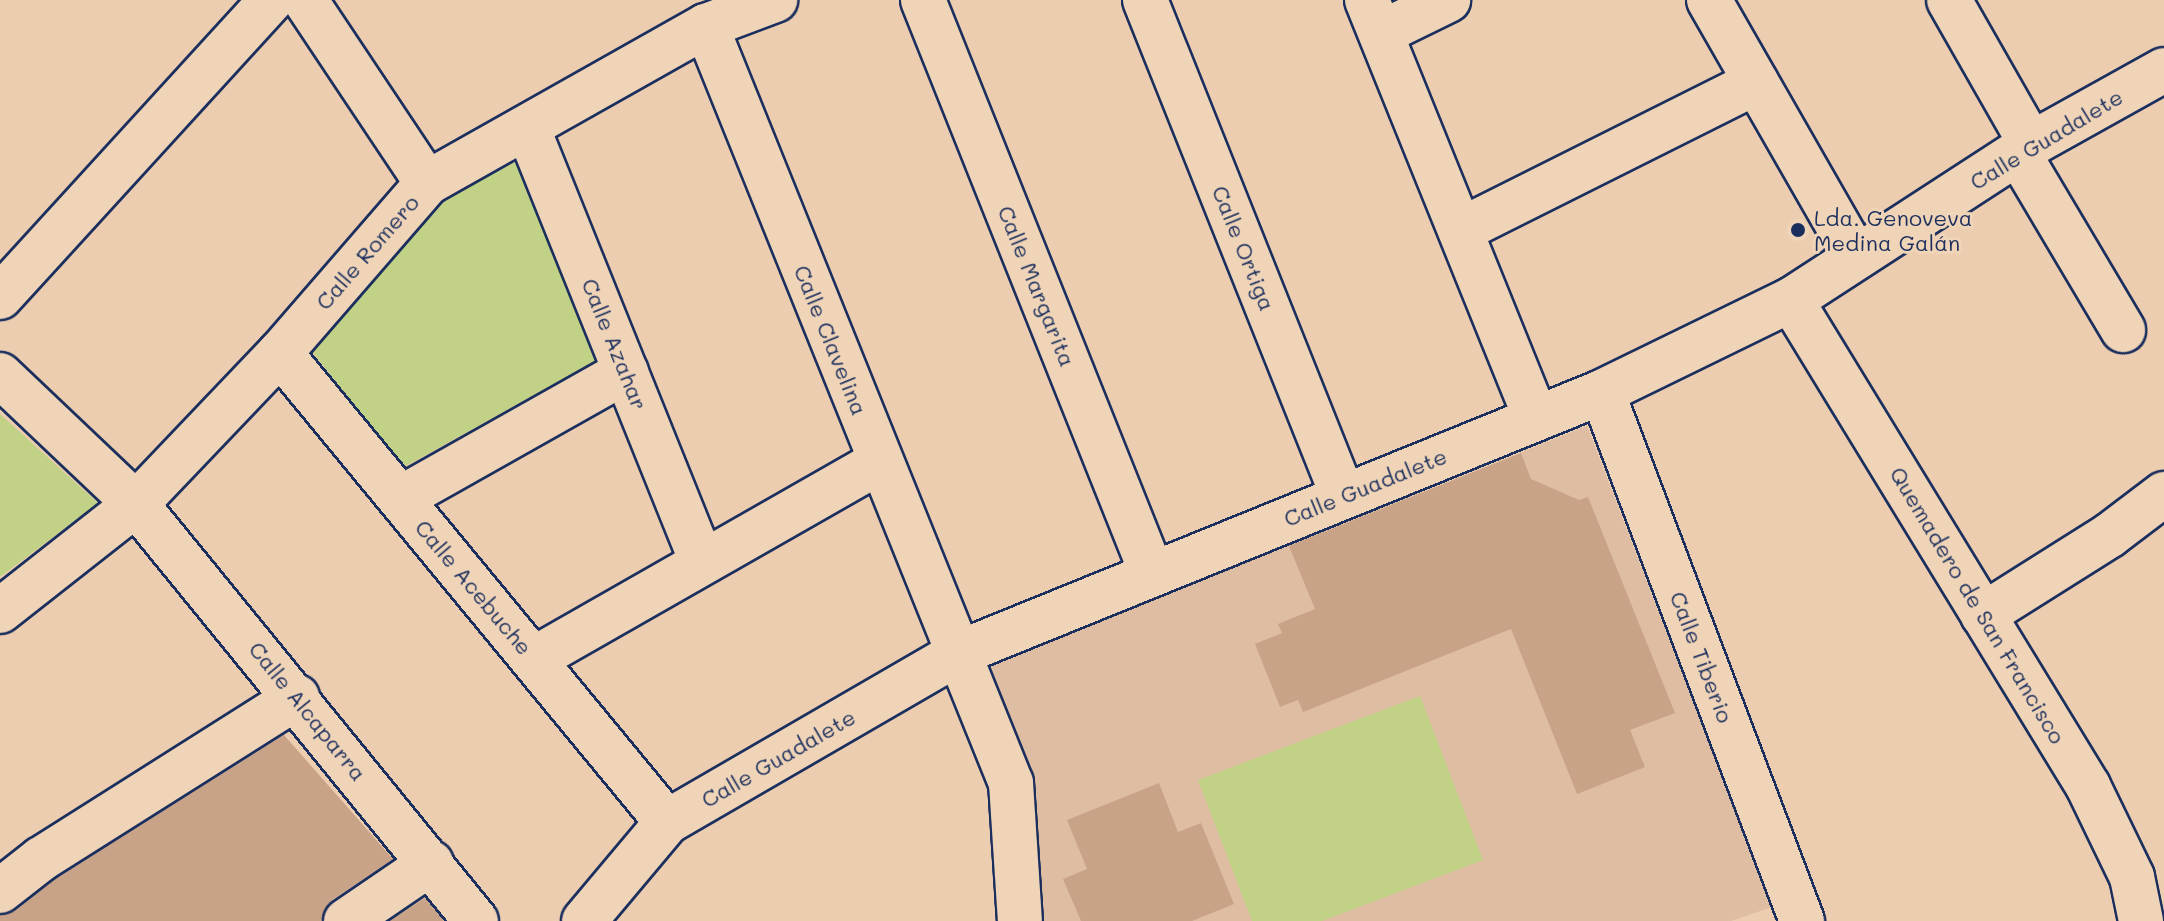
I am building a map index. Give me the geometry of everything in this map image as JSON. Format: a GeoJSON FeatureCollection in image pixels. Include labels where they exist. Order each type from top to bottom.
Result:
{"type":"FeatureCollection","features":[{"type":"Feature","properties":{"kind":"street"},"geometry":{"type":"LineString","coordinates":[[0,297],[271,0]]}},
{"type":"Feature","properties":{"kind":"street"},"geometry":{"type":"LineString","coordinates":[[305,0],[427,183]]}},
{"type":"Feature","properties":{"kind":"street","name":"Calle Romero"},"geometry":{"type":"LineString","coordinates":[[0,611],[136,504],[280,353],[427,183],[528,129],[706,26],[775,0]]}},
{"type":"Feature","properties":{"kind":"street","name":"Calle Margarita"},"geometry":{"type":"LineString","coordinates":[[923,0],[1151,571]]}},
{"type":"Feature","properties":{"kind":"street","name":"Calle Ortiga"},"geometry":{"type":"LineString","coordinates":[[1145,0],[1343,496]]}},
{"type":"Feature","properties":{"kind":"street"},"geometry":{"type":"LineString","coordinates":[[1448,0],[1374,17],[1536,418]]}},
{"type":"Feature","properties":{"kind":"street"},"geometry":{"type":"LineString","coordinates":[[1709,0],[1856,257]]}},
{"type":"Feature","properties":{"kind":"street"},"geometry":{"type":"LineString","coordinates":[[1949,0],[2123,330]]}},
{"type":"Feature","properties":{"kind":"street","name":"Calle Clavelina"},"geometry":{"type":"LineString","coordinates":[[706,26],[1011,783],[1020,921]]}},
{"type":"Feature","properties":{"kind":"street","name":"Calle Guadalete"},"geometry":{"type":"LineString","coordinates":[[584,921],[667,822],[959,653],[1151,571],[1602,392],[1791,300],[2025,148],[2164,70]]}},
{"type":"Feature","properties":{"kind":"street"},"geometry":{"type":"LineString","coordinates":[[1461,230],[1756,82]]}},
{"type":"Feature","properties":{"kind":"street","name":"Calle Azahar"},"geometry":{"type":"LineString","coordinates":[[528,129],[701,560]]}},
{"type":"Feature","properties":{"kind":"street","name":"Quemadero de San Francisco"},"geometry":{"type":"LineString","coordinates":[[1791,300],[2088,786],[2132,877],[2141,921]]}},
{"type":"Feature","properties":{"kind":"street","name":"Calle Acebuche"},"geometry":{"type":"LineString","coordinates":[[280,353],[667,822]]}},
{"type":"Feature","properties":{"kind":"street"},"geometry":{"type":"LineString","coordinates":[[401,498],[626,371]]}},
{"type":"Feature","properties":{"kind":"street","name":"Calle Alcaparra"},"geometry":{"type":"LineString","coordinates":[[0,375],[136,504],[297,697],[476,921]]}},
{"type":"Feature","properties":{"kind":"street","name":"Calle Tiberio"},"geometry":{"type":"LineString","coordinates":[[1602,392],[1802,921]]}},
{"type":"Feature","properties":{"kind":"street"},"geometry":{"type":"LineString","coordinates":[[534,659],[701,560],[880,462]]}},
{"type":"Feature","properties":{"kind":"street"},"geometry":{"type":"LineString","coordinates":[[1983,615],[2164,494]]}},
{"type":"Feature","properties":{"kind":"street"},"geometry":{"type":"LineString","coordinates":[[0,891],[41,859],[297,697]]}},
{"type":"Feature","properties":{"kind":"street"},"geometry":{"type":"LineString","coordinates":[[346,921],[431,863]]}},
{"type":"Feature","properties":{"kind":"shaded area"},"geometry":{"type":"Polygon","coordinates":[[[1587,426],[1772,907],[1731,921],[1043,921],[1034,777],[989,665],[1587,426]]]}},
{"type":"Feature","properties":{"kind":"green space"},"geometry":{"type":"Polygon","coordinates":[[[517,161],[597,360],[404,467],[310,349],[447,199],[517,161]]]}},
{"type":"Feature","properties":{"kind":"green space"},"geometry":{"type":"Polygon","coordinates":[[[0,414],[98,503],[0,577],[0,414]]]}},
{"type":"Feature","properties":{"kind":"green space"},"geometry":{"type":"Polygon","coordinates":[[[1420,696],[1483,860],[1322,921],[1252,921],[1198,780],[1420,696]]]}},
{"type":"Feature","properties":{"kind":"building"},"geometry":{"type":"Polygon","coordinates":[[[1521,453],[1531,479],[1579,500],[1588,497],[1675,713],[1630,730],[1645,767],[1577,794],[1511,629],[1303,712],[1298,700],[1280,707],[1255,644],[1282,633],[1278,624],[1315,609],[1289,546],[1521,453]]]}},
{"type":"Feature","properties":{"kind":"building"},"geometry":{"type":"Polygon","coordinates":[[[284,735],[393,859],[332,900],[321,921],[0,921],[0,915],[15,911],[55,879],[284,735]]]}},
{"type":"Feature","properties":{"kind":"building"},"geometry":{"type":"Polygon","coordinates":[[[1159,783],[1178,832],[1201,823],[1234,904],[1192,921],[1081,921],[1063,879],[1087,869],[1067,820],[1159,783]]]}},
{"type":"Feature","properties":{"kind":"building"},"geometry":{"type":"Polygon","coordinates":[[[425,898],[444,921],[390,921],[425,898]]]}},
{"type":"Feature","properties":{"kind":"place","name":"Lda. Genoveva Medina Galán"},"geometry":{"type":"Point","coordinates":[1798,230]}}]}
